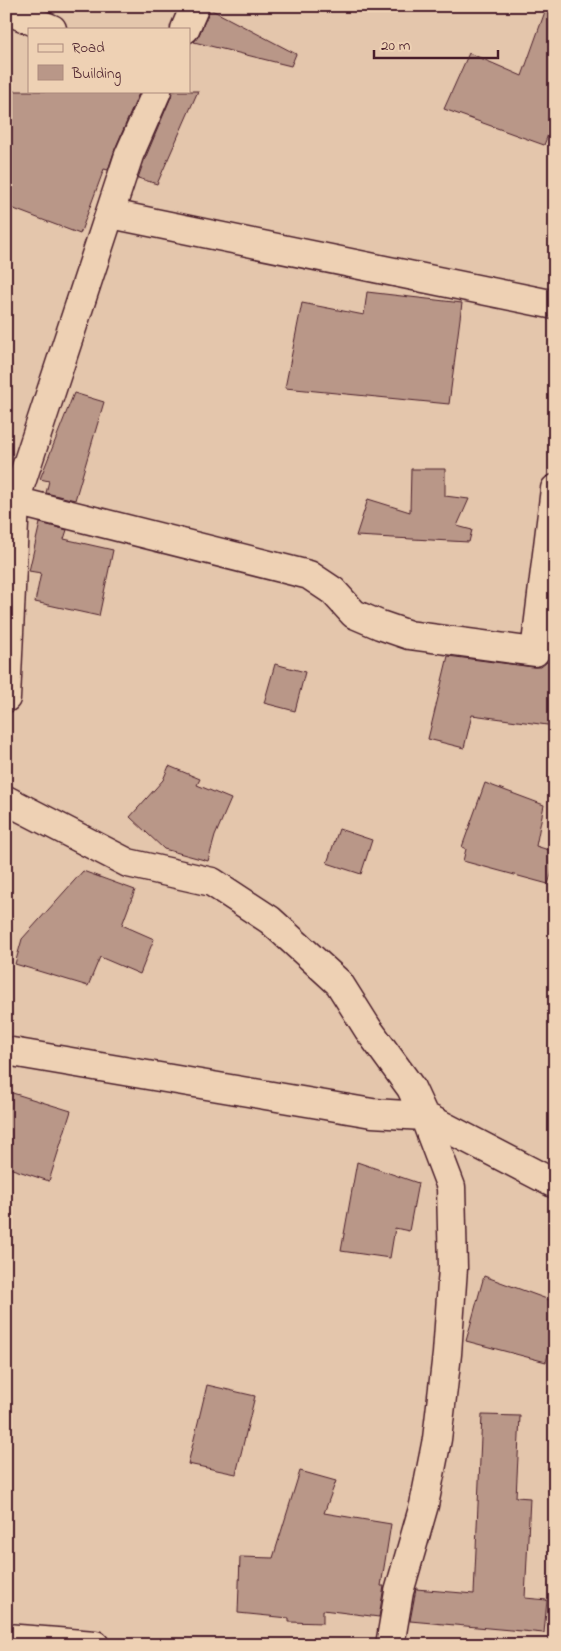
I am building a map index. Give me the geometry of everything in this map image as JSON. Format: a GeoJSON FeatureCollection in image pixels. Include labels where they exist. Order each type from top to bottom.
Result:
{"type":"FeatureCollection","features":[{"type":"Feature","properties":{"kind":"street"},"geometry":{"type":"LineString","coordinates":[[185,28],[195,6]]}},
{"type":"Feature","properties":{"kind":"street"},"geometry":{"type":"LineString","coordinates":[[6,10],[50,28]]}},
{"type":"Feature","properties":{"kind":"street"},"geometry":{"type":"LineString","coordinates":[[6,698],[11,499],[111,214],[129,155],[157,92]]}},
{"type":"Feature","properties":{"kind":"street"},"geometry":{"type":"LineString","coordinates":[[111,214],[555,305]]}},
{"type":"Feature","properties":{"kind":"street"},"geometry":{"type":"LineString","coordinates":[[11,499],[309,575],[334,591],[354,614],[409,635],[535,652],[555,489]]}},
{"type":"Feature","properties":{"kind":"street"},"geometry":{"type":"LineString","coordinates":[[6,800],[128,864],[212,882],[270,920],[339,983],[368,1029],[410,1088],[424,1116],[451,1187],[453,1268],[447,1354],[437,1439],[424,1505],[399,1592],[390,1645]]}},
{"type":"Feature","properties":{"kind":"street"},"geometry":{"type":"LineString","coordinates":[[6,1052],[372,1113],[424,1116],[555,1184]]}},
{"type":"Feature","properties":{"kind":"street"},"geometry":{"type":"LineString","coordinates":[[6,1638],[95,1645]]}},
{"type":"Feature","properties":{"kind":"building"},"geometry":{"type":"Polygon","coordinates":[[[547,6],[555,6],[555,117],[544,145],[444,109],[469,53],[522,76],[547,6]]]}},
{"type":"Feature","properties":{"kind":"building"},"geometry":{"type":"Polygon","coordinates":[[[210,9],[296,54],[291,66],[194,42],[210,9]]]}},
{"type":"Feature","properties":{"kind":"building"},"geometry":{"type":"Polygon","coordinates":[[[6,91],[140,92],[108,170],[104,169],[80,234],[6,206],[6,91]]]}},
{"type":"Feature","properties":{"kind":"building"},"geometry":{"type":"Polygon","coordinates":[[[198,91],[157,184],[138,178],[172,92],[198,91]]]}},
{"type":"Feature","properties":{"kind":"building"},"geometry":{"type":"Polygon","coordinates":[[[367,292],[462,303],[449,404],[285,388],[302,303],[364,315],[367,292]]]}},
{"type":"Feature","properties":{"kind":"building"},"geometry":{"type":"Polygon","coordinates":[[[74,393],[104,402],[75,500],[46,493],[49,481],[40,479],[74,393]]]}},
{"type":"Feature","properties":{"kind":"building"},"geometry":{"type":"Polygon","coordinates":[[[411,469],[445,469],[445,496],[469,499],[457,526],[472,530],[469,542],[356,536],[368,499],[410,512],[411,469]]]}},
{"type":"Feature","properties":{"kind":"building"},"geometry":{"type":"Polygon","coordinates":[[[40,523],[67,530],[64,539],[113,550],[99,616],[35,602],[41,573],[29,571],[40,523]]]}},
{"type":"Feature","properties":{"kind":"building"},"geometry":{"type":"Polygon","coordinates":[[[448,656],[533,667],[541,667],[547,662],[555,663],[555,726],[472,715],[464,748],[428,739],[448,656]]]}},
{"type":"Feature","properties":{"kind":"building"},"geometry":{"type":"Polygon","coordinates":[[[275,664],[305,672],[295,711],[264,703],[275,664]]]}},
{"type":"Feature","properties":{"kind":"building"},"geometry":{"type":"Polygon","coordinates":[[[169,766],[200,779],[197,785],[231,799],[215,836],[208,861],[164,849],[130,817],[163,780],[169,766]]]}},
{"type":"Feature","properties":{"kind":"building"},"geometry":{"type":"Polygon","coordinates":[[[485,783],[544,805],[536,846],[555,852],[555,863],[548,884],[463,861],[466,849],[462,847],[485,783]]]}},
{"type":"Feature","properties":{"kind":"building"},"geometry":{"type":"Polygon","coordinates":[[[339,829],[372,840],[361,874],[327,863],[339,829]]]}},
{"type":"Feature","properties":{"kind":"building"},"geometry":{"type":"Polygon","coordinates":[[[83,871],[135,890],[122,925],[154,939],[140,974],[100,957],[88,986],[15,964],[22,939],[83,871]]]}},
{"type":"Feature","properties":{"kind":"building"},"geometry":{"type":"Polygon","coordinates":[[[6,1091],[71,1111],[49,1181],[6,1167],[6,1091]]]}},
{"type":"Feature","properties":{"kind":"building"},"geometry":{"type":"Polygon","coordinates":[[[357,1162],[418,1183],[409,1231],[395,1228],[390,1258],[341,1251],[357,1162]]]}},
{"type":"Feature","properties":{"kind":"building"},"geometry":{"type":"Polygon","coordinates":[[[484,1276],[555,1302],[555,1330],[546,1362],[466,1341],[484,1276]]]}},
{"type":"Feature","properties":{"kind":"building"},"geometry":{"type":"Polygon","coordinates":[[[207,1385],[255,1396],[236,1474],[188,1464],[207,1385]]]}},
{"type":"Feature","properties":{"kind":"building"},"geometry":{"type":"Polygon","coordinates":[[[482,1415],[520,1416],[516,1497],[530,1498],[525,1598],[547,1600],[544,1633],[410,1621],[416,1589],[474,1594],[482,1415]]]}},
{"type":"Feature","properties":{"kind":"building"},"geometry":{"type":"Polygon","coordinates":[[[300,1471],[336,1481],[324,1513],[391,1524],[381,1586],[384,1586],[379,1617],[323,1610],[323,1623],[289,1622],[289,1618],[238,1613],[240,1557],[273,1558],[300,1471]]]}}]}
